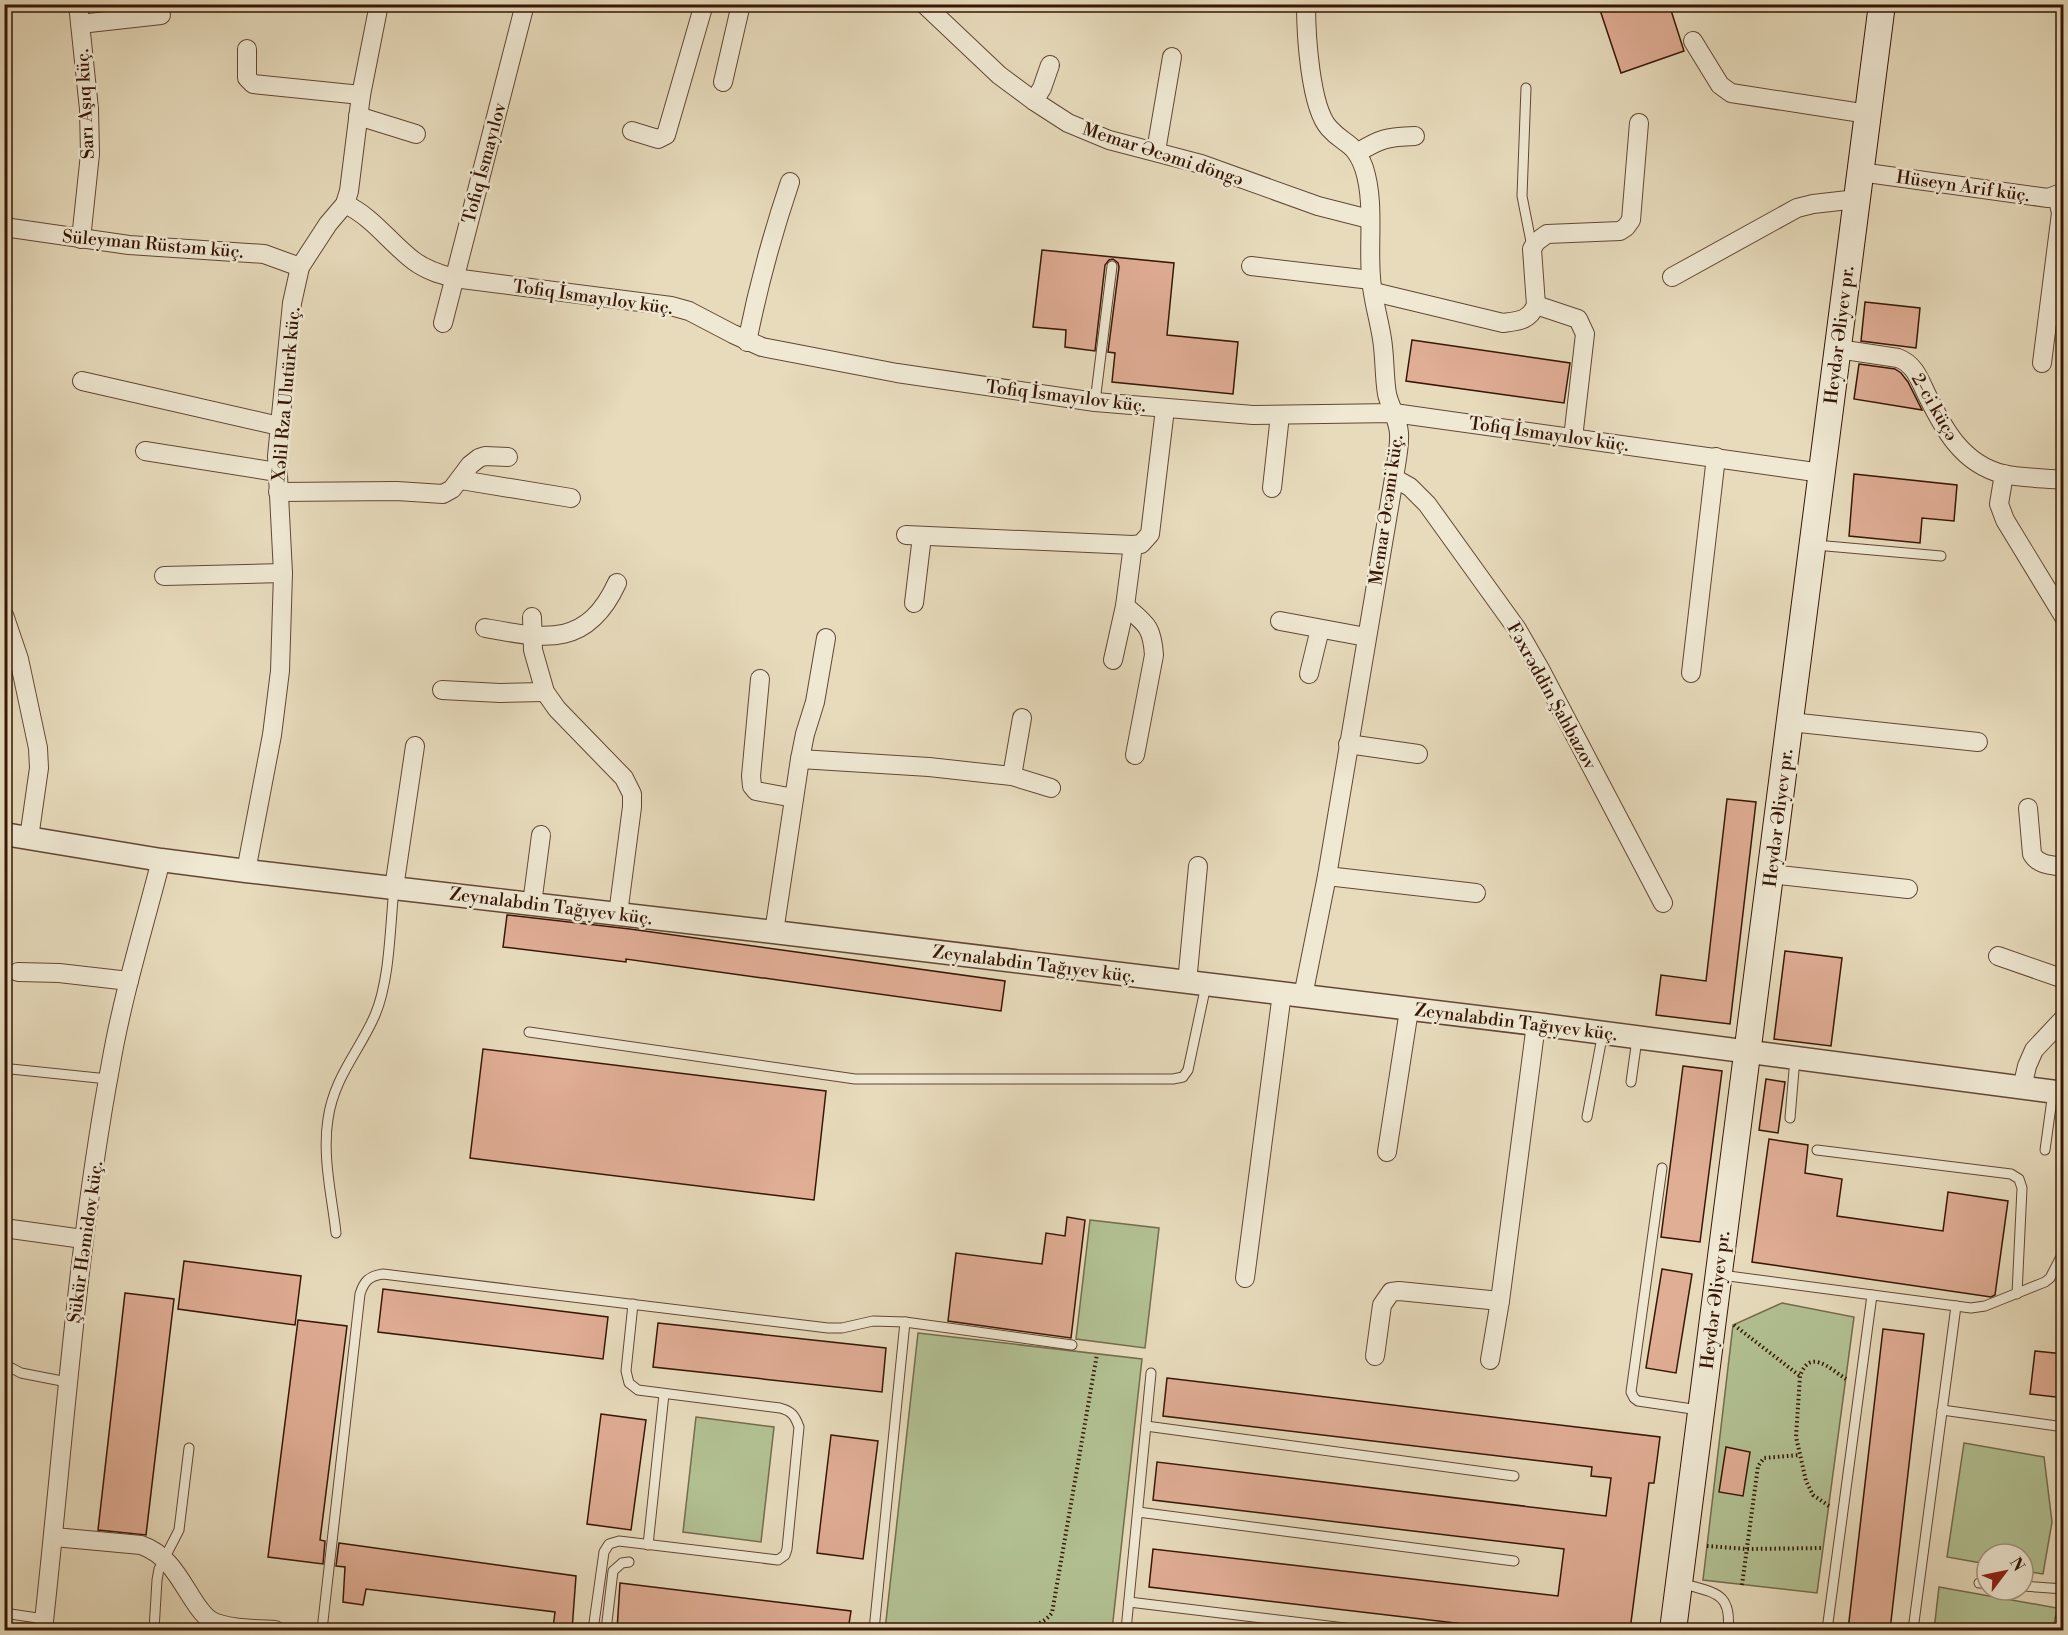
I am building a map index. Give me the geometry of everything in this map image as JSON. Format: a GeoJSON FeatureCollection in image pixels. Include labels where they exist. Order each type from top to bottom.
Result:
{"type":"FeatureCollection","features":[{"type":"Feature","properties":{"kind":"main road","name":"Heydər Əliyev pr."},"geometry":{"type":"LineString","coordinates":[[1673,1630],[1882,4]]}},
{"type":"Feature","properties":{"kind":"street","name":"Sarı Aşıq küç."},"geometry":{"type":"LineString","coordinates":[[78,4],[89,109],[90,154],[81,239]]}},
{"type":"Feature","properties":{"kind":"street","name":"Xəlil Rza Ulutürk küç."},"geometry":{"type":"LineString","coordinates":[[246,871],[272,735],[280,671],[283,573],[277,472],[279,426],[292,303],[300,267],[345,204],[361,94],[379,4]]}},
{"type":"Feature","properties":{"kind":"street","name":"Tofiq İsmayılov"},"geometry":{"type":"LineString","coordinates":[[443,322],[525,4]]}},
{"type":"Feature","properties":{"kind":"street"},"geometry":{"type":"LineString","coordinates":[[632,131],[658,139],[666,135],[704,4]]}},
{"type":"Feature","properties":{"kind":"street"},"geometry":{"type":"LineString","coordinates":[[723,82],[741,4]]}},
{"type":"Feature","properties":{"kind":"street","name":"Memar Əcəmi küç."},"geometry":{"type":"LineString","coordinates":[[1245,1278],[1292,995],[1327,876],[1394,478],[1399,436],[1384,377],[1383,342],[1372,286],[1369,189],[1357,153],[1351,144],[1330,128],[1322,117],[1315,95],[1306,4]]}},
{"type":"Feature","properties":{"kind":"street","name":"Memar Əcəmi döngə"},"geometry":{"type":"LineString","coordinates":[[930,7],[999,75],[1034,101],[1086,131],[1109,140],[1201,164],[1333,211],[1369,219]]}},
{"type":"Feature","properties":{"kind":"street"},"geometry":{"type":"LineString","coordinates":[[80,24],[160,15]]}},
{"type":"Feature","properties":{"kind":"street"},"geometry":{"type":"LineString","coordinates":[[1693,41],[1720,85],[1731,93],[1868,114]]}},
{"type":"Feature","properties":{"kind":"street"},"geometry":{"type":"LineString","coordinates":[[247,49],[247,78],[254,84],[361,94]]}},
{"type":"Feature","properties":{"kind":"street"},"geometry":{"type":"LineString","coordinates":[[1156,151],[1172,57]]}},
{"type":"Feature","properties":{"kind":"street"},"geometry":{"type":"LineString","coordinates":[[1034,101],[1042,88],[1050,65]]}},
{"type":"Feature","properties":{"kind":"street"},"geometry":{"type":"LineString","coordinates":[[358,116],[416,134]]}},
{"type":"Feature","properties":{"kind":"street"},"geometry":{"type":"LineString","coordinates":[[1251,266],[1372,286],[1503,323],[1521,321],[1526,319],[1536,305],[1532,249],[1536,242],[1547,234],[1620,231],[1631,220],[1639,123]]}},
{"type":"Feature","properties":{"kind":"street"},"geometry":{"type":"LineString","coordinates":[[1357,153],[1376,141],[1389,137],[1415,136]]}},
{"type":"Feature","properties":{"kind":"street","name":"Hüseyn Arif küç."},"geometry":{"type":"LineString","coordinates":[[1860,172],[2048,198],[2060,194]]}},
{"type":"Feature","properties":{"kind":"street"},"geometry":{"type":"LineString","coordinates":[[747,342],[760,278],[790,182]]}},
{"type":"Feature","properties":{"kind":"street"},"geometry":{"type":"LineString","coordinates":[[2042,363],[2061,213],[2060,194]]}},
{"type":"Feature","properties":{"kind":"street"},"geometry":{"type":"LineString","coordinates":[[1672,277],[1797,208],[1857,199]]}},
{"type":"Feature","properties":{"kind":"street","name":"Tofiq İsmayılov küç."},"geometry":{"type":"LineString","coordinates":[[345,204],[370,219],[416,263],[433,273],[454,278],[671,306],[696,314],[747,342],[897,373],[1095,402],[1165,409],[1280,415],[1394,413],[1822,473]]}},
{"type":"Feature","properties":{"kind":"street","name":"Süleyman Rüstəm küç."},"geometry":{"type":"LineString","coordinates":[[4,227],[129,245],[264,254],[300,267]]}},
{"type":"Feature","properties":{"kind":"street"},"geometry":{"type":"LineString","coordinates":[[1536,305],[1578,319],[1585,334],[1573,438]]}},
{"type":"Feature","properties":{"kind":"street","name":"2-ci küçə"},"geometry":{"type":"LineString","coordinates":[[1838,349],[1906,361],[1919,377],[1952,441],[1966,455],[1988,468],[2004,474],[2064,480]]}},
{"type":"Feature","properties":{"kind":"street"},"geometry":{"type":"LineString","coordinates":[[81,381],[279,426]]}},
{"type":"Feature","properties":{"kind":"street"},"geometry":{"type":"LineString","coordinates":[[914,603],[914,536],[1141,544],[1150,534],[1165,409]]}},
{"type":"Feature","properties":{"kind":"street"},"geometry":{"type":"LineString","coordinates":[[1272,488],[1280,415]]}},
{"type":"Feature","properties":{"kind":"street"},"geometry":{"type":"LineString","coordinates":[[145,451],[277,472]]}},
{"type":"Feature","properties":{"kind":"street"},"geometry":{"type":"LineString","coordinates":[[278,492],[397,491],[442,494],[452,489],[470,465],[479,458],[508,457]]}},
{"type":"Feature","properties":{"kind":"street"},"geometry":{"type":"LineString","coordinates":[[1691,673],[1716,457]]}},
{"type":"Feature","properties":{"kind":"street"},"geometry":{"type":"LineString","coordinates":[[2004,474],[1999,504],[2005,520],[2064,617]]}},
{"type":"Feature","properties":{"kind":"street","name":"Fəxrəddin Şahbazov"},"geometry":{"type":"LineString","coordinates":[[1394,478],[1410,487],[1427,504],[1517,629],[1663,903]]}},
{"type":"Feature","properties":{"kind":"street"},"geometry":{"type":"LineString","coordinates":[[461,480],[571,498]]}},
{"type":"Feature","properties":{"kind":"street"},"geometry":{"type":"LineString","coordinates":[[1113,660],[1125,606],[1133,545]]}},
{"type":"Feature","properties":{"kind":"street"},"geometry":{"type":"LineString","coordinates":[[164,576],[283,573]]}},
{"type":"Feature","properties":{"kind":"street"},"geometry":{"type":"LineString","coordinates":[[485,628],[533,636],[569,632],[586,626],[608,602],[617,583]]}},
{"type":"Feature","properties":{"kind":"street"},"geometry":{"type":"LineString","coordinates":[[1125,606],[1148,626],[1153,639],[1154,655],[1135,755]]}},
{"type":"Feature","properties":{"kind":"street"},"geometry":{"type":"LineString","coordinates":[[4,615],[19,659],[38,747],[39,768],[29,838]]}},
{"type":"Feature","properties":{"kind":"street"},"geometry":{"type":"LineString","coordinates":[[532,617],[533,650],[545,692],[557,709],[624,778],[632,794],[618,914]]}},
{"type":"Feature","properties":{"kind":"street"},"geometry":{"type":"LineString","coordinates":[[1280,621],[1366,637]]}},
{"type":"Feature","properties":{"kind":"street"},"geometry":{"type":"LineString","coordinates":[[1309,674],[1320,628]]}},
{"type":"Feature","properties":{"kind":"street"},"geometry":{"type":"LineString","coordinates":[[774,932],[800,759],[815,702],[826,638]]}},
{"type":"Feature","properties":{"kind":"street"},"geometry":{"type":"LineString","coordinates":[[760,679],[752,786],[756,790],[794,798]]}},
{"type":"Feature","properties":{"kind":"street"},"geometry":{"type":"LineString","coordinates":[[442,690],[500,693],[545,692]]}},
{"type":"Feature","properties":{"kind":"street"},"geometry":{"type":"LineString","coordinates":[[1012,776],[1022,718]]}},
{"type":"Feature","properties":{"kind":"street"},"geometry":{"type":"LineString","coordinates":[[1790,722],[1978,742]]}},
{"type":"Feature","properties":{"kind":"street"},"geometry":{"type":"LineString","coordinates":[[1348,744],[1418,754]]}},
{"type":"Feature","properties":{"kind":"street"},"geometry":{"type":"LineString","coordinates":[[394,888],[415,746]]}},
{"type":"Feature","properties":{"kind":"street"},"geometry":{"type":"LineString","coordinates":[[800,759],[929,767],[1012,776],[1051,789]]}},
{"type":"Feature","properties":{"kind":"street"},"geometry":{"type":"LineString","coordinates":[[2028,808],[2032,854],[2036,860],[2044,864],[2064,867]]}},
{"type":"Feature","properties":{"kind":"street","name":"Zeynalabdin Tağıyev küç."},"geometry":{"type":"LineString","coordinates":[[4,834],[162,860],[246,871],[1637,1036],[2058,1092]]}},
{"type":"Feature","properties":{"kind":"street"},"geometry":{"type":"LineString","coordinates":[[532,904],[541,835]]}},
{"type":"Feature","properties":{"kind":"street","name":"Şükür Həmidov küç."},"geometry":{"type":"LineString","coordinates":[[43,1625],[54,1537],[67,1382],[83,1239],[108,1079],[129,981],[162,860]]}},
{"type":"Feature","properties":{"kind":"street"},"geometry":{"type":"LineString","coordinates":[[1196,984],[1198,866]]}},
{"type":"Feature","properties":{"kind":"street"},"geometry":{"type":"LineString","coordinates":[[1770,874],[1908,889]]}},
{"type":"Feature","properties":{"kind":"street"},"geometry":{"type":"LineString","coordinates":[[1327,876],[1476,893]]}},
{"type":"Feature","properties":{"kind":"street"},"geometry":{"type":"LineString","coordinates":[[1998,956],[2064,980]]}},
{"type":"Feature","properties":{"kind":"street"},"geometry":{"type":"LineString","coordinates":[[18,972],[59,973],[129,981]]}},
{"type":"Feature","properties":{"kind":"street"},"geometry":{"type":"LineString","coordinates":[[1387,1152],[1409,1010]]}},
{"type":"Feature","properties":{"kind":"street"},"geometry":{"type":"LineString","coordinates":[[2022,1088],[2027,1066],[2034,1050],[2064,1018]]}},
{"type":"Feature","properties":{"kind":"street"},"geometry":{"type":"LineString","coordinates":[[1490,1360],[1500,1301],[1536,1024]]}},
{"type":"Feature","properties":{"kind":"street"},"geometry":{"type":"LineString","coordinates":[[4,1228],[83,1239]]}},
{"type":"Feature","properties":{"kind":"street"},"geometry":{"type":"LineString","coordinates":[[1375,1356],[1382,1305],[1391,1292],[1500,1301]]}},
{"type":"Feature","properties":{"kind":"street"},"geometry":{"type":"LineString","coordinates":[[54,1537],[141,1545],[151,1549],[165,1559],[202,1614],[212,1621],[236,1627],[275,1630]]}},
{"type":"Feature","properties":{"kind":"lane"},"geometry":{"type":"LineString","coordinates":[[1526,88],[1522,196],[1532,249]]}},
{"type":"Feature","properties":{"kind":"lane"},"geometry":{"type":"LineString","coordinates":[[1095,402],[1112,266]]}},
{"type":"Feature","properties":{"kind":"lane"},"geometry":{"type":"LineString","coordinates":[[1812,544],[1941,556]]}},
{"type":"Feature","properties":{"kind":"lane"},"geometry":{"type":"LineString","coordinates":[[336,1233],[327,1157],[327,1121],[333,1091],[375,1014],[387,967],[394,888]]}},
{"type":"Feature","properties":{"kind":"lane"},"geometry":{"type":"LineString","coordinates":[[529,1032],[855,1079],[1173,1079],[1183,1077],[1188,1070],[1196,984]]}},
{"type":"Feature","properties":{"kind":"lane"},"geometry":{"type":"LineString","coordinates":[[1587,1117],[1603,1032]]}},
{"type":"Feature","properties":{"kind":"lane"},"geometry":{"type":"LineString","coordinates":[[1631,1082],[1637,1036]]}},
{"type":"Feature","properties":{"kind":"lane"},"geometry":{"type":"LineString","coordinates":[[1790,1118],[1795,1058]]}},
{"type":"Feature","properties":{"kind":"lane"},"geometry":{"type":"LineString","coordinates":[[4,1072],[11,1069],[108,1079]]}},
{"type":"Feature","properties":{"kind":"lane"},"geometry":{"type":"LineString","coordinates":[[2044,1150],[2058,1092]]}},
{"type":"Feature","properties":{"kind":"lane"},"geometry":{"type":"LineString","coordinates":[[1816,1150],[2011,1174],[2019,1179],[2022,1188],[2018,1294]]}},
{"type":"Feature","properties":{"kind":"lane"},"geometry":{"type":"LineString","coordinates":[[1662,1168],[1631,1392],[1638,1401],[1701,1411]]}},
{"type":"Feature","properties":{"kind":"lane"},"geometry":{"type":"LineString","coordinates":[[1719,1275],[1971,1308],[1985,1306],[2045,1282],[2050,1278],[2064,1251]]}},
{"type":"Feature","properties":{"kind":"lane"},"geometry":{"type":"LineString","coordinates":[[322,1630],[360,1294],[363,1284],[372,1276],[383,1274],[835,1328],[873,1321],[905,1322],[1072,1345]]}},
{"type":"Feature","properties":{"kind":"lane"},"geometry":{"type":"LineString","coordinates":[[1827,1630],[1872,1295]]}},
{"type":"Feature","properties":{"kind":"lane"},"geometry":{"type":"LineString","coordinates":[[593,1630],[604,1552],[609,1544],[619,1541],[778,1560],[785,1555],[788,1549],[800,1427],[796,1418],[790,1410],[664,1394],[638,1389],[629,1383],[626,1371],[633,1304]]}},
{"type":"Feature","properties":{"kind":"lane"},"geometry":{"type":"LineString","coordinates":[[1914,1630],[1956,1306]]}},
{"type":"Feature","properties":{"kind":"lane"},"geometry":{"type":"LineString","coordinates":[[874,1630],[905,1322]]}},
{"type":"Feature","properties":{"kind":"lane"},"geometry":{"type":"LineString","coordinates":[[4,1364],[21,1373],[67,1382]]}},
{"type":"Feature","properties":{"kind":"lane"},"geometry":{"type":"LineString","coordinates":[[1126,1630],[1151,1373]]}},
{"type":"Feature","properties":{"kind":"lane"},"geometry":{"type":"LineString","coordinates":[[648,1545],[664,1394]]}},
{"type":"Feature","properties":{"kind":"lane"},"geometry":{"type":"LineString","coordinates":[[1942,1410],[2064,1427]]}},
{"type":"Feature","properties":{"kind":"lane"},"geometry":{"type":"LineString","coordinates":[[1146,1426],[1514,1476]]}},
{"type":"Feature","properties":{"kind":"lane"},"geometry":{"type":"LineString","coordinates":[[154,1630],[159,1569],[179,1530],[189,1448]]}},
{"type":"Feature","properties":{"kind":"lane"},"geometry":{"type":"LineString","coordinates":[[1138,1512],[1514,1561]]}},
{"type":"Feature","properties":{"kind":"lane"},"geometry":{"type":"LineString","coordinates":[[606,1630],[613,1571],[622,1563],[629,1562]]}},
{"type":"Feature","properties":{"kind":"lane"},"geometry":{"type":"LineString","coordinates":[[1679,1582],[1717,1594],[1728,1607],[1728,1630]]}},
{"type":"Feature","properties":{"kind":"lane"},"geometry":{"type":"LineString","coordinates":[[2035,1587],[2064,1589]]}},
{"type":"Feature","properties":{"kind":"lane"},"geometry":{"type":"LineString","coordinates":[[1129,1602],[1362,1630]]}},
{"type":"Feature","properties":{"kind":"lane"},"geometry":{"type":"LineString","coordinates":[[4,1613],[43,1625]]}},
{"type":"Feature","properties":{"kind":"path"},"geometry":{"type":"LineString","coordinates":[[1733,1325],[1800,1376]]}},
{"type":"Feature","properties":{"kind":"path"},"geometry":{"type":"LineString","coordinates":[[1000,1630],[1044,1623],[1052,1613],[1097,1354]]}},
{"type":"Feature","properties":{"kind":"path"},"geometry":{"type":"LineString","coordinates":[[1828,1506],[1813,1495],[1806,1481],[1796,1437],[1800,1376],[1803,1366],[1816,1361],[1846,1378]]}},
{"type":"Feature","properties":{"kind":"path"},"geometry":{"type":"LineString","coordinates":[[1742,1585],[1758,1466],[1764,1458],[1800,1455]]}},
{"type":"Feature","properties":{"kind":"path"},"geometry":{"type":"LineString","coordinates":[[1707,1546],[1747,1549],[1823,1548]]}},
{"type":"Feature","properties":{"kind":"green space"},"geometry":{"type":"Polygon","coordinates":[[[1090,1220],[1159,1228],[1145,1348],[1076,1339],[1090,1220]]]}},
{"type":"Feature","properties":{"kind":"green space"},"geometry":{"type":"Polygon","coordinates":[[[1782,1303],[1854,1317],[1817,1593],[1703,1580],[1733,1325],[1782,1303]]]}},
{"type":"Feature","properties":{"kind":"green space"},"geometry":{"type":"Polygon","coordinates":[[[918,1333],[1142,1359],[1112,1630],[885,1630],[918,1333]]]}},
{"type":"Feature","properties":{"kind":"green space"},"geometry":{"type":"Polygon","coordinates":[[[696,1417],[774,1427],[761,1542],[683,1532],[696,1417]]]}},
{"type":"Feature","properties":{"kind":"green space"},"geometry":{"type":"Polygon","coordinates":[[[1964,1443],[2044,1457],[2052,1522],[2043,1574],[2035,1573],[2035,1542],[1975,1542],[1975,1562],[1947,1557],[1964,1443]]]}},
{"type":"Feature","properties":{"kind":"green space"},"geometry":{"type":"Polygon","coordinates":[[[1939,1587],[1975,1593],[1975,1602],[2023,1602],[2057,1608],[2053,1630],[1934,1630],[1939,1587]]]}},
{"type":"Feature","properties":{"kind":"building"},"geometry":{"type":"Polygon","coordinates":[[[1598,4],[1669,4],[1684,51],[1621,73],[1598,4]]]}},
{"type":"Feature","properties":{"kind":"building"},"geometry":{"type":"Polygon","coordinates":[[[1042,250],[1174,263],[1167,335],[1238,342],[1233,394],[1112,382],[1115,353],[1108,352],[1119,267],[1113,259],[1105,265],[1095,351],[1065,347],[1066,330],[1033,327],[1042,250]]]}},
{"type":"Feature","properties":{"kind":"building"},"geometry":{"type":"Polygon","coordinates":[[[1865,302],[1920,308],[1916,348],[1861,341],[1865,302]]]}},
{"type":"Feature","properties":{"kind":"building"},"geometry":{"type":"Polygon","coordinates":[[[1412,340],[1570,363],[1564,403],[1406,381],[1412,340]]]}},
{"type":"Feature","properties":{"kind":"building"},"geometry":{"type":"Polygon","coordinates":[[[1859,364],[1895,369],[1901,373],[1922,410],[1854,399],[1859,364]]]}},
{"type":"Feature","properties":{"kind":"building"},"geometry":{"type":"Polygon","coordinates":[[[1854,474],[1957,485],[1954,521],[1922,518],[1920,543],[1849,536],[1854,474]]]}},
{"type":"Feature","properties":{"kind":"building"},"geometry":{"type":"Polygon","coordinates":[[[1727,799],[1756,802],[1730,1024],[1656,1015],[1661,975],[1706,981],[1727,799]]]}},
{"type":"Feature","properties":{"kind":"building"},"geometry":{"type":"Polygon","coordinates":[[[507,915],[630,929],[1005,981],[1001,1011],[626,959],[626,962],[503,947],[507,915]]]}},
{"type":"Feature","properties":{"kind":"building"},"geometry":{"type":"Polygon","coordinates":[[[1785,951],[1842,958],[1831,1046],[1774,1039],[1785,951]]]}},
{"type":"Feature","properties":{"kind":"building"},"geometry":{"type":"Polygon","coordinates":[[[483,1049],[826,1091],[814,1200],[470,1158],[483,1049]]]}},
{"type":"Feature","properties":{"kind":"building"},"geometry":{"type":"Polygon","coordinates":[[[1683,1066],[1722,1071],[1700,1242],[1661,1237],[1683,1066]]]}},
{"type":"Feature","properties":{"kind":"building"},"geometry":{"type":"Polygon","coordinates":[[[1766,1079],[1785,1082],[1778,1133],[1759,1130],[1766,1079]]]}},
{"type":"Feature","properties":{"kind":"building"},"geometry":{"type":"Polygon","coordinates":[[[1769,1139],[1808,1145],[1805,1173],[1842,1179],[1837,1216],[1943,1231],[1948,1192],[2008,1201],[1995,1295],[1991,1297],[1752,1262],[1769,1139]]]}},
{"type":"Feature","properties":{"kind":"building"},"geometry":{"type":"Polygon","coordinates":[[[1067,1217],[1085,1220],[1071,1338],[948,1321],[956,1253],[1042,1264],[1046,1233],[1065,1236],[1067,1217]]]}},
{"type":"Feature","properties":{"kind":"building"},"geometry":{"type":"Polygon","coordinates":[[[184,1261],[301,1276],[295,1325],[178,1309],[184,1261]]]}},
{"type":"Feature","properties":{"kind":"building"},"geometry":{"type":"Polygon","coordinates":[[[1662,1269],[1692,1274],[1676,1373],[1646,1368],[1662,1269]]]}},
{"type":"Feature","properties":{"kind":"building"},"geometry":{"type":"Polygon","coordinates":[[[383,1289],[608,1317],[603,1359],[378,1332],[383,1289]]]}},
{"type":"Feature","properties":{"kind":"building"},"geometry":{"type":"Polygon","coordinates":[[[125,1293],[174,1299],[146,1535],[98,1530],[125,1293]]]}},
{"type":"Feature","properties":{"kind":"building"},"geometry":{"type":"Polygon","coordinates":[[[298,1320],[347,1326],[320,1540],[325,1541],[323,1564],[268,1557],[298,1320]]]}},
{"type":"Feature","properties":{"kind":"building"},"geometry":{"type":"Polygon","coordinates":[[[658,1323],[886,1348],[882,1392],[653,1367],[658,1323]]]}},
{"type":"Feature","properties":{"kind":"building"},"geometry":{"type":"Polygon","coordinates":[[[1883,1329],[1924,1334],[1890,1630],[1848,1630],[1883,1329]]]}},
{"type":"Feature","properties":{"kind":"building"},"geometry":{"type":"Polygon","coordinates":[[[2035,1351],[2064,1354],[2064,1398],[2030,1394],[2035,1351]]]}},
{"type":"Feature","properties":{"kind":"building"},"geometry":{"type":"Polygon","coordinates":[[[1167,1378],[1660,1437],[1654,1483],[1649,1483],[1630,1630],[1515,1630],[1149,1587],[1153,1549],[1558,1596],[1564,1549],[1153,1500],[1157,1462],[1606,1516],[1611,1478],[1591,1476],[1592,1467],[1163,1416],[1167,1378]]]}},
{"type":"Feature","properties":{"kind":"building"},"geometry":{"type":"Polygon","coordinates":[[[601,1414],[646,1420],[631,1530],[587,1524],[601,1414]]]}},
{"type":"Feature","properties":{"kind":"building"},"geometry":{"type":"Polygon","coordinates":[[[831,1435],[878,1441],[863,1559],[817,1553],[831,1435]]]}},
{"type":"Feature","properties":{"kind":"building"},"geometry":{"type":"Polygon","coordinates":[[[1726,1447],[1750,1452],[1743,1496],[1719,1492],[1726,1447]]]}},
{"type":"Feature","properties":{"kind":"building"},"geometry":{"type":"Polygon","coordinates":[[[339,1543],[576,1576],[572,1630],[553,1628],[555,1612],[366,1589],[363,1605],[343,1602],[345,1567],[336,1566],[339,1543]]]}},
{"type":"Feature","properties":{"kind":"building"},"geometry":{"type":"Polygon","coordinates":[[[620,1583],[851,1611],[848,1630],[640,1628],[640,1630],[617,1630],[620,1583]]]}}]}
